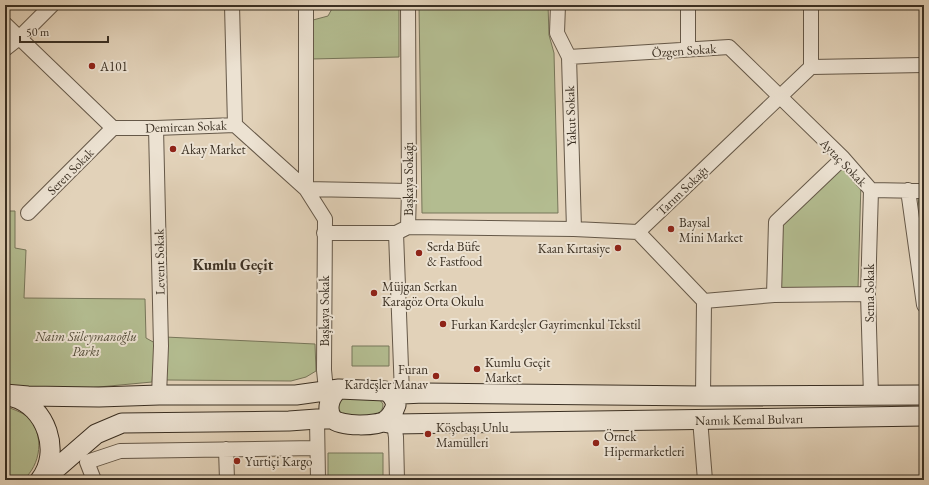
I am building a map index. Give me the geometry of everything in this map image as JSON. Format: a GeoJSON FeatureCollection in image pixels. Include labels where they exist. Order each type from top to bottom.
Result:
{"type":"FeatureCollection","features":[{"type":"Feature","properties":{"kind":"main road","name":"Namık Kemal Bulvarı"},"geometry":{"type":"LineString","coordinates":[[5,394],[28,396],[98,397],[159,395],[296,395],[332,390],[385,391],[396,393],[703,396],[924,395]]}},
{"type":"Feature","properties":{"kind":"main road"},"geometry":{"type":"LineString","coordinates":[[41,480],[96,434],[122,423],[289,422],[325,419],[329,408],[330,398],[333,393],[332,390]]}},
{"type":"Feature","properties":{"kind":"main road"},"geometry":{"type":"LineString","coordinates":[[389,423],[387,420],[396,405],[396,393]]}},
{"type":"Feature","properties":{"kind":"main road"},"geometry":{"type":"LineString","coordinates":[[5,394],[19,398],[34,409],[45,424],[50,442],[49,461],[41,480]]}},
{"type":"Feature","properties":{"kind":"main road","name":"Namık Kemal Bulvarı"},"geometry":{"type":"LineString","coordinates":[[325,419],[340,423],[372,425],[389,423],[924,416]]}},
{"type":"Feature","properties":{"kind":"street"},"geometry":{"type":"LineString","coordinates":[[5,49],[19,38],[52,5]]}},
{"type":"Feature","properties":{"kind":"street"},"geometry":{"type":"LineString","coordinates":[[232,5],[235,125]]}},
{"type":"Feature","properties":{"kind":"street"},"geometry":{"type":"LineString","coordinates":[[306,5],[306,190],[409,191]]}},
{"type":"Feature","properties":{"kind":"street","name":"Başkaya Sokağı"},"geometry":{"type":"LineString","coordinates":[[396,393],[402,230],[409,191],[408,5]]}},
{"type":"Feature","properties":{"kind":"street","name":"Yakut Sokak"},"geometry":{"type":"LineString","coordinates":[[558,5],[557,33],[569,57],[574,229]]}},
{"type":"Feature","properties":{"kind":"street"},"geometry":{"type":"LineString","coordinates":[[688,5],[688,50]]}},
{"type":"Feature","properties":{"kind":"street"},"geometry":{"type":"LineString","coordinates":[[811,5],[811,66],[924,65]]}},
{"type":"Feature","properties":{"kind":"street"},"geometry":{"type":"LineString","coordinates":[[5,24],[113,128]]}},
{"type":"Feature","properties":{"kind":"street","name":"Özgen Sokak"},"geometry":{"type":"LineString","coordinates":[[569,57],[729,47],[779,97]]}},
{"type":"Feature","properties":{"kind":"street","name":"Tarım Sokağı"},"geometry":{"type":"LineString","coordinates":[[638,232],[811,66]]}},
{"type":"Feature","properties":{"kind":"street","name":"Aytaç Sokak"},"geometry":{"type":"LineString","coordinates":[[779,97],[843,158],[871,190],[924,190]]}},
{"type":"Feature","properties":{"kind":"street","name":"Demircan Sokak"},"geometry":{"type":"LineString","coordinates":[[113,128],[235,125],[306,190],[325,219],[324,233]]}},
{"type":"Feature","properties":{"kind":"street","name":"Seren Sokak"},"geometry":{"type":"LineString","coordinates":[[28,213],[113,128]]}},
{"type":"Feature","properties":{"kind":"street","name":"Levent Sokak"},"geometry":{"type":"LineString","coordinates":[[156,128],[161,346],[159,395]]}},
{"type":"Feature","properties":{"kind":"street"},"geometry":{"type":"LineString","coordinates":[[774,296],[776,222],[843,158]]}},
{"type":"Feature","properties":{"kind":"street","name":"Sema Sokak"},"geometry":{"type":"LineString","coordinates":[[871,190],[868,294],[871,396]]}},
{"type":"Feature","properties":{"kind":"street"},"geometry":{"type":"LineString","coordinates":[[908,190],[924,305]]}},
{"type":"Feature","properties":{"kind":"street"},"geometry":{"type":"LineString","coordinates":[[324,233],[402,230],[574,229],[638,232],[704,301],[703,396]]}},
{"type":"Feature","properties":{"kind":"street","name":"Başkaya Sokak"},"geometry":{"type":"LineString","coordinates":[[324,233],[324,370],[332,390]]}},
{"type":"Feature","properties":{"kind":"street"},"geometry":{"type":"LineString","coordinates":[[704,301],[774,296],[868,294]]}},
{"type":"Feature","properties":{"kind":"street"},"geometry":{"type":"LineString","coordinates":[[318,480],[316,448],[325,419]]}},
{"type":"Feature","properties":{"kind":"street"},"geometry":{"type":"LineString","coordinates":[[700,419],[705,480]]}},
{"type":"Feature","properties":{"kind":"street"},"geometry":{"type":"LineString","coordinates":[[389,423],[396,437],[397,480]]}},
{"type":"Feature","properties":{"kind":"street"},"geometry":{"type":"LineString","coordinates":[[94,480],[87,462],[120,451],[316,448]]}},
{"type":"Feature","properties":{"kind":"street"},"geometry":{"type":"LineString","coordinates":[[226,449],[227,480]]}},
{"type":"Feature","properties":{"kind":"green space"},"geometry":{"type":"Polygon","coordinates":[[[334,5],[399,5],[399,57],[311,59],[313,20],[328,16],[334,5]]]}},
{"type":"Feature","properties":{"kind":"green space"},"geometry":{"type":"Polygon","coordinates":[[[419,5],[548,5],[549,35],[554,53],[558,213],[422,213],[419,5]]]}},
{"type":"Feature","properties":{"kind":"green space"},"geometry":{"type":"Polygon","coordinates":[[[839,161],[861,182],[858,289],[780,288],[781,225],[839,161]]]}},
{"type":"Feature","properties":{"kind":"green space"},"geometry":{"type":"Polygon","coordinates":[[[918,198],[924,198],[924,247],[918,198]]]}},
{"type":"Feature","properties":{"kind":"green space","name":"Naim Süleymanoğlu Parkı"},"geometry":{"type":"Polygon","coordinates":[[[5,211],[15,211],[15,248],[26,250],[24,298],[145,299],[146,338],[155,343],[152,382],[88,388],[10,386],[5,384],[5,211]]]}},
{"type":"Feature","properties":{"kind":"green space"},"geometry":{"type":"Polygon","coordinates":[[[165,337],[315,344],[316,371],[306,377],[291,381],[167,380],[164,375],[165,337]]]}},
{"type":"Feature","properties":{"kind":"green space"},"geometry":{"type":"Polygon","coordinates":[[[352,346],[389,346],[389,366],[352,366],[352,346]]]}},
{"type":"Feature","properties":{"kind":"green space"},"geometry":{"type":"Polygon","coordinates":[[[338,398],[380,400],[383,404],[382,410],[378,413],[365,416],[338,414],[338,398]]]}},
{"type":"Feature","properties":{"kind":"green space"},"geometry":{"type":"Polygon","coordinates":[[[5,406],[28,417],[37,432],[39,450],[37,458],[29,474],[23,480],[5,480],[5,406]]]}},
{"type":"Feature","properties":{"kind":"green space"},"geometry":{"type":"Polygon","coordinates":[[[328,453],[383,453],[383,480],[328,480],[328,453]]]}},
{"type":"Feature","properties":{"kind":"place","name":"A101"},"geometry":{"type":"Point","coordinates":[92,66]}},
{"type":"Feature","properties":{"kind":"place","name":"Akay Market"},"geometry":{"type":"Point","coordinates":[173,149]}},
{"type":"Feature","properties":{"kind":"place","name":"Baysal Mini Market"},"geometry":{"type":"Point","coordinates":[671,229]}},
{"type":"Feature","properties":{"kind":"place","name":"Kaan Kırtasiye"},"geometry":{"type":"Point","coordinates":[618,248]}},
{"type":"Feature","properties":{"kind":"place","name":"Serda Büfe & Fastfood"},"geometry":{"type":"Point","coordinates":[419,253]}},
{"type":"Feature","properties":{"kind":"place","name":"Müjgan Serkan Karagöz Orta Okulu"},"geometry":{"type":"Point","coordinates":[374,293]}},
{"type":"Feature","properties":{"kind":"place","name":"Furkan Kardeşler Gayrimenkul Tekstil"},"geometry":{"type":"Point","coordinates":[443,324]}},
{"type":"Feature","properties":{"kind":"place","name":"Kumlu Geçit Market"},"geometry":{"type":"Point","coordinates":[477,369]}},
{"type":"Feature","properties":{"kind":"place","name":"Furan Kardeşler Manav"},"geometry":{"type":"Point","coordinates":[436,376]}},
{"type":"Feature","properties":{"kind":"place","name":"Köşebaşı Unlu Mamülleri"},"geometry":{"type":"Point","coordinates":[428,434]}},
{"type":"Feature","properties":{"kind":"place","name":"Örnek Hipermarketleri"},"geometry":{"type":"Point","coordinates":[596,443]}},
{"type":"Feature","properties":{"kind":"place","name":"Yurtiçi Kargo"},"geometry":{"type":"Point","coordinates":[237,461]}},
{"type":"Feature","properties":{"kind":"district","name":"Kumlu Geçit"},"geometry":{"type":"Point","coordinates":[233,265]}}]}
